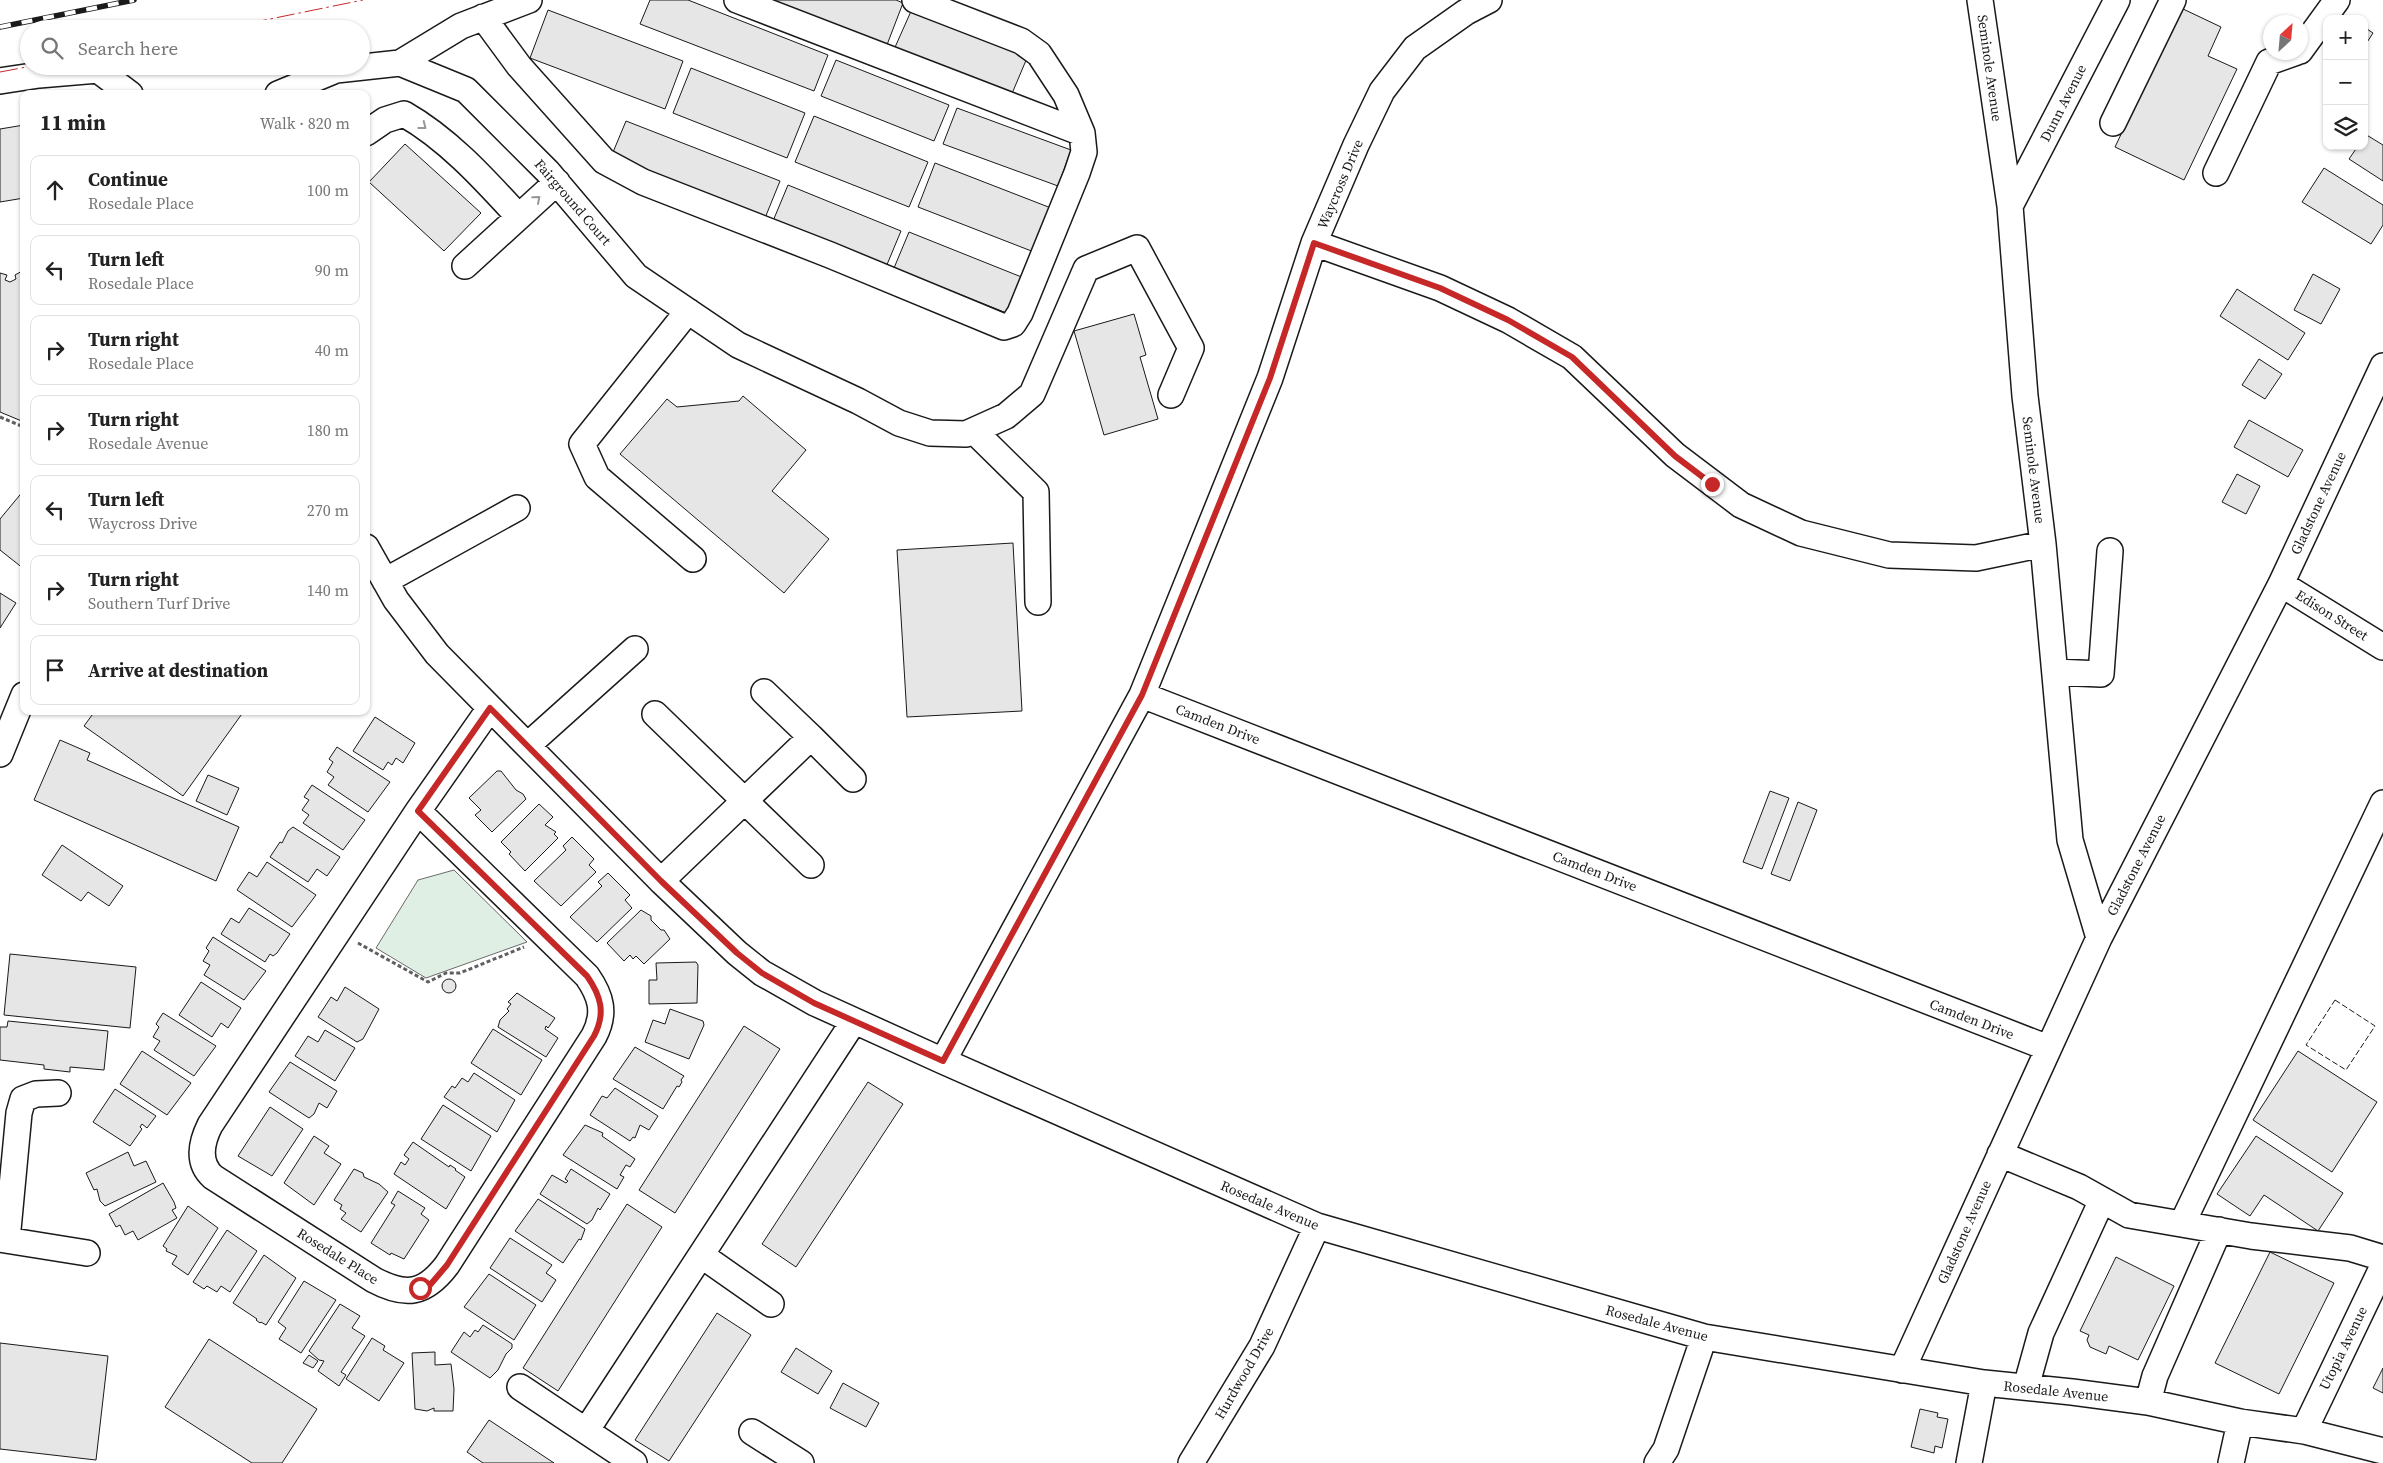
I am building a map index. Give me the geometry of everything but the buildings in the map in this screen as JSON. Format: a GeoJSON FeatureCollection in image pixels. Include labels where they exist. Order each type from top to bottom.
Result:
{"type":"FeatureCollection","features":[{"type":"Feature","properties":{"kind":"street"},"geometry":{"type":"LineString","coordinates":[[400,63],[461,26],[529,0]]}},
{"type":"Feature","properties":{"kind":"street"},"geometry":{"type":"LineString","coordinates":[[737,0],[1082,132]]}},
{"type":"Feature","properties":{"kind":"street"},"geometry":{"type":"LineString","coordinates":[[483,17],[519,66],[604,161],[643,182],[830,255],[1004,327],[1013,324],[1020,313],[1077,173],[1084,152],[1082,132],[1066,95],[1039,54],[1021,41],[915,0]]}},
{"type":"Feature","properties":{"kind":"street","name":"Waycross Drive"},"geometry":{"type":"LineString","coordinates":[[943,1061],[1142,695],[1270,378],[1314,243],[1356,144],[1382,91],[1416,48],[1466,12],[1489,0]]}},
{"type":"Feature","properties":{"kind":"street","name":"Seminole Avenue"},"geometry":{"type":"LineString","coordinates":[[1980,0],[2010,206],[2025,396],[2043,544],[2070,840],[2099,938]]}},
{"type":"Feature","properties":{"kind":"street","name":"Dunn Avenue"},"geometry":{"type":"LineString","coordinates":[[2010,206],[2117,0]]}},
{"type":"Feature","properties":{"kind":"street"},"geometry":{"type":"LineString","coordinates":[[2113,123],[2173,0]]}},
{"type":"Feature","properties":{"kind":"street"},"geometry":{"type":"LineString","coordinates":[[2308,40],[2337,0]]}},
{"type":"Feature","properties":{"kind":"street"},"geometry":{"type":"LineString","coordinates":[[2216,173],[2269,62],[2275,60]]}},
{"type":"Feature","properties":{"kind":"street","name":"Fairground Court"},"geometry":{"type":"LineString","coordinates":[[370,66],[400,63],[466,90],[557,182],[636,276],[738,345],[858,401],[899,423],[930,433],[966,434],[1006,416],[1032,394],[1086,269],[1136,248],[1191,348],[1171,395]]}},
{"type":"Feature","properties":{"kind":"street"},"geometry":{"type":"LineString","coordinates":[[0,81],[39,75]]}},
{"type":"Feature","properties":{"kind":"street"},"geometry":{"type":"LineString","coordinates":[[105,75],[125,90]]}},
{"type":"Feature","properties":{"kind":"street","name":"Fairground Court"},"geometry":{"type":"LineString","coordinates":[[300,90],[316,87],[330,75]]}},
{"type":"Feature","properties":{"kind":"street"},"geometry":{"type":"LineString","coordinates":[[370,131],[385,120],[404,114],[420,123],[476,170],[518,216]]}},
{"type":"Feature","properties":{"kind":"street"},"geometry":{"type":"LineString","coordinates":[[465,266],[557,182]]}},
{"type":"Feature","properties":{"kind":"street"},"geometry":{"type":"LineString","coordinates":[[1314,243],[1440,288],[1508,320],[1572,357],[1675,456],[1741,505],[1801,533],[1889,555],[1976,558],[2043,544]]}},
{"type":"Feature","properties":{"kind":"street"},"geometry":{"type":"LineString","coordinates":[[688,311],[582,444],[597,477],[693,559]]}},
{"type":"Feature","properties":{"kind":"street","name":"Gladstone Avenue"},"geometry":{"type":"LineString","coordinates":[[1902,1370],[2099,938],[2281,584],[2383,366]]}},
{"type":"Feature","properties":{"kind":"street"},"geometry":{"type":"LineString","coordinates":[[974,431],[1036,492],[1038,602]]}},
{"type":"Feature","properties":{"kind":"street"},"geometry":{"type":"LineString","coordinates":[[385,580],[516,508]]}},
{"type":"Feature","properties":{"kind":"street"},"geometry":{"type":"LineString","coordinates":[[2054,672],[2101,674],[2110,552]]}},
{"type":"Feature","properties":{"kind":"street","name":"Rosedale Avenue"},"geometry":{"type":"LineString","coordinates":[[370,554],[408,617],[432,648],[661,881],[737,953],[762,973],[814,1003],[943,1061],[1317,1226],[1704,1337],[1984,1383],[2148,1402],[2240,1422],[2304,1431],[2383,1451]]}},
{"type":"Feature","properties":{"kind":"street","name":"Edison Street"},"geometry":{"type":"LineString","coordinates":[[2281,584],[2383,646]]}},
{"type":"Feature","properties":{"kind":"street"},"geometry":{"type":"LineString","coordinates":[[528,746],[635,649]]}},
{"type":"Feature","properties":{"kind":"street"},"geometry":{"type":"LineString","coordinates":[[764,692],[853,780]]}},
{"type":"Feature","properties":{"kind":"street","name":"Camden Drive"},"geometry":{"type":"LineString","coordinates":[[1142,695],[2048,1048]]}},
{"type":"Feature","properties":{"kind":"street"},"geometry":{"type":"LineString","coordinates":[[0,754],[20,704]]}},
{"type":"Feature","properties":{"kind":"street","name":"Rosedale Place"},"geometry":{"type":"LineString","coordinates":[[418,811],[548,937],[594,986],[602,1010],[600,1026],[447,1265],[430,1285],[408,1291],[393,1288],[374,1280],[213,1177],[206,1171],[202,1163],[202,1143],[210,1125],[340,932],[418,811],[490,708]]}},
{"type":"Feature","properties":{"kind":"street"},"geometry":{"type":"LineString","coordinates":[[655,714],[811,865]]}},
{"type":"Feature","properties":{"kind":"street"},"geometry":{"type":"LineString","coordinates":[[661,881],[811,737]]}},
{"type":"Feature","properties":{"kind":"street"},"geometry":{"type":"LineString","coordinates":[[2182,1224],[2383,803]]}},
{"type":"Feature","properties":{"kind":"street"},"geometry":{"type":"LineString","coordinates":[[586,1431],[854,1021]]}},
{"type":"Feature","properties":{"kind":"street"},"geometry":{"type":"LineString","coordinates":[[58,1093],[36,1094],[23,1100],[18,1113],[3,1240],[87,1253]]}},
{"type":"Feature","properties":{"kind":"street"},"geometry":{"type":"LineString","coordinates":[[2000,1154],[2079,1187],[2130,1215],[2219,1230],[2350,1248],[2383,1258]]}},
{"type":"Feature","properties":{"kind":"street"},"geometry":{"type":"LineString","coordinates":[[2026,1387],[2041,1333],[2102,1200]]}},
{"type":"Feature","properties":{"kind":"street","name":"Hurdwood Drive"},"geometry":{"type":"LineString","coordinates":[[1191,1463],[1262,1346],[1317,1226]]}},
{"type":"Feature","properties":{"kind":"street"},"geometry":{"type":"LineString","coordinates":[[2148,1402],[2155,1376],[2219,1230]]}},
{"type":"Feature","properties":{"kind":"street"},"geometry":{"type":"LineString","coordinates":[[702,1255],[771,1304]]}},
{"type":"Feature","properties":{"kind":"street","name":"Utopia Avenue"},"geometry":{"type":"LineString","coordinates":[[2304,1431],[2383,1266]]}},
{"type":"Feature","properties":{"kind":"street"},"geometry":{"type":"LineString","coordinates":[[1658,1463],[1666,1449],[1704,1337]]}},
{"type":"Feature","properties":{"kind":"street"},"geometry":{"type":"LineString","coordinates":[[1969,1463],[1984,1383]]}},
{"type":"Feature","properties":{"kind":"street"},"geometry":{"type":"LineString","coordinates":[[520,1387],[634,1463]]}},
{"type":"Feature","properties":{"kind":"street"},"geometry":{"type":"LineString","coordinates":[[2231,1463],[2240,1422]]}},
{"type":"Feature","properties":{"kind":"street"},"geometry":{"type":"LineString","coordinates":[[752,1432],[801,1463]]}},
{"type":"Feature","properties":{"kind":"path"},"geometry":{"type":"LineString","coordinates":[[0,417],[20,425]]}},
{"type":"Feature","properties":{"kind":"path"},"geometry":{"type":"LineString","coordinates":[[340,932],[428,982],[446,973],[460,973],[548,937]]}},
{"type":"Feature","properties":{"kind":"green space"},"geometry":{"type":"Polygon","coordinates":[[[454,870],[527,942],[426,978],[376,948],[418,880],[454,870]]]}},
{"type":"Feature","properties":{"kind":"railway"},"geometry":{"type":"LineString","coordinates":[[35,20],[134,0]]}},
{"type":"Feature","properties":{"kind":"railway"},"geometry":{"type":"LineString","coordinates":[[0,27],[20,23]]}},
{"type":"Feature","properties":{"kind":"fence"},"geometry":{"type":"LineString","coordinates":[[2335,1000],[2375,1026],[2346,1070],[2306,1045],[2335,1000]]}},
{"type":"Feature","properties":{"kind":"power"},"geometry":{"type":"LineString","coordinates":[[265,20],[363,0]]}},
{"type":"Feature","properties":{"kind":"power"},"geometry":{"type":"LineString","coordinates":[[0,72],[20,68]]}},
{"type":"Feature","properties":{"kind":"route"},"geometry":{"type":"LineString","coordinates":[[420,1288],[430,1285],[438,1278],[447,1265],[594,1036],[602,1018],[601,1002],[587,976],[418,811],[490,708],[661,881],[737,953],[762,973],[814,1003],[943,1061],[1142,695],[1270,378],[1314,243],[1440,288],[1508,320],[1572,357],[1675,456],[1712,484]]}}]}
